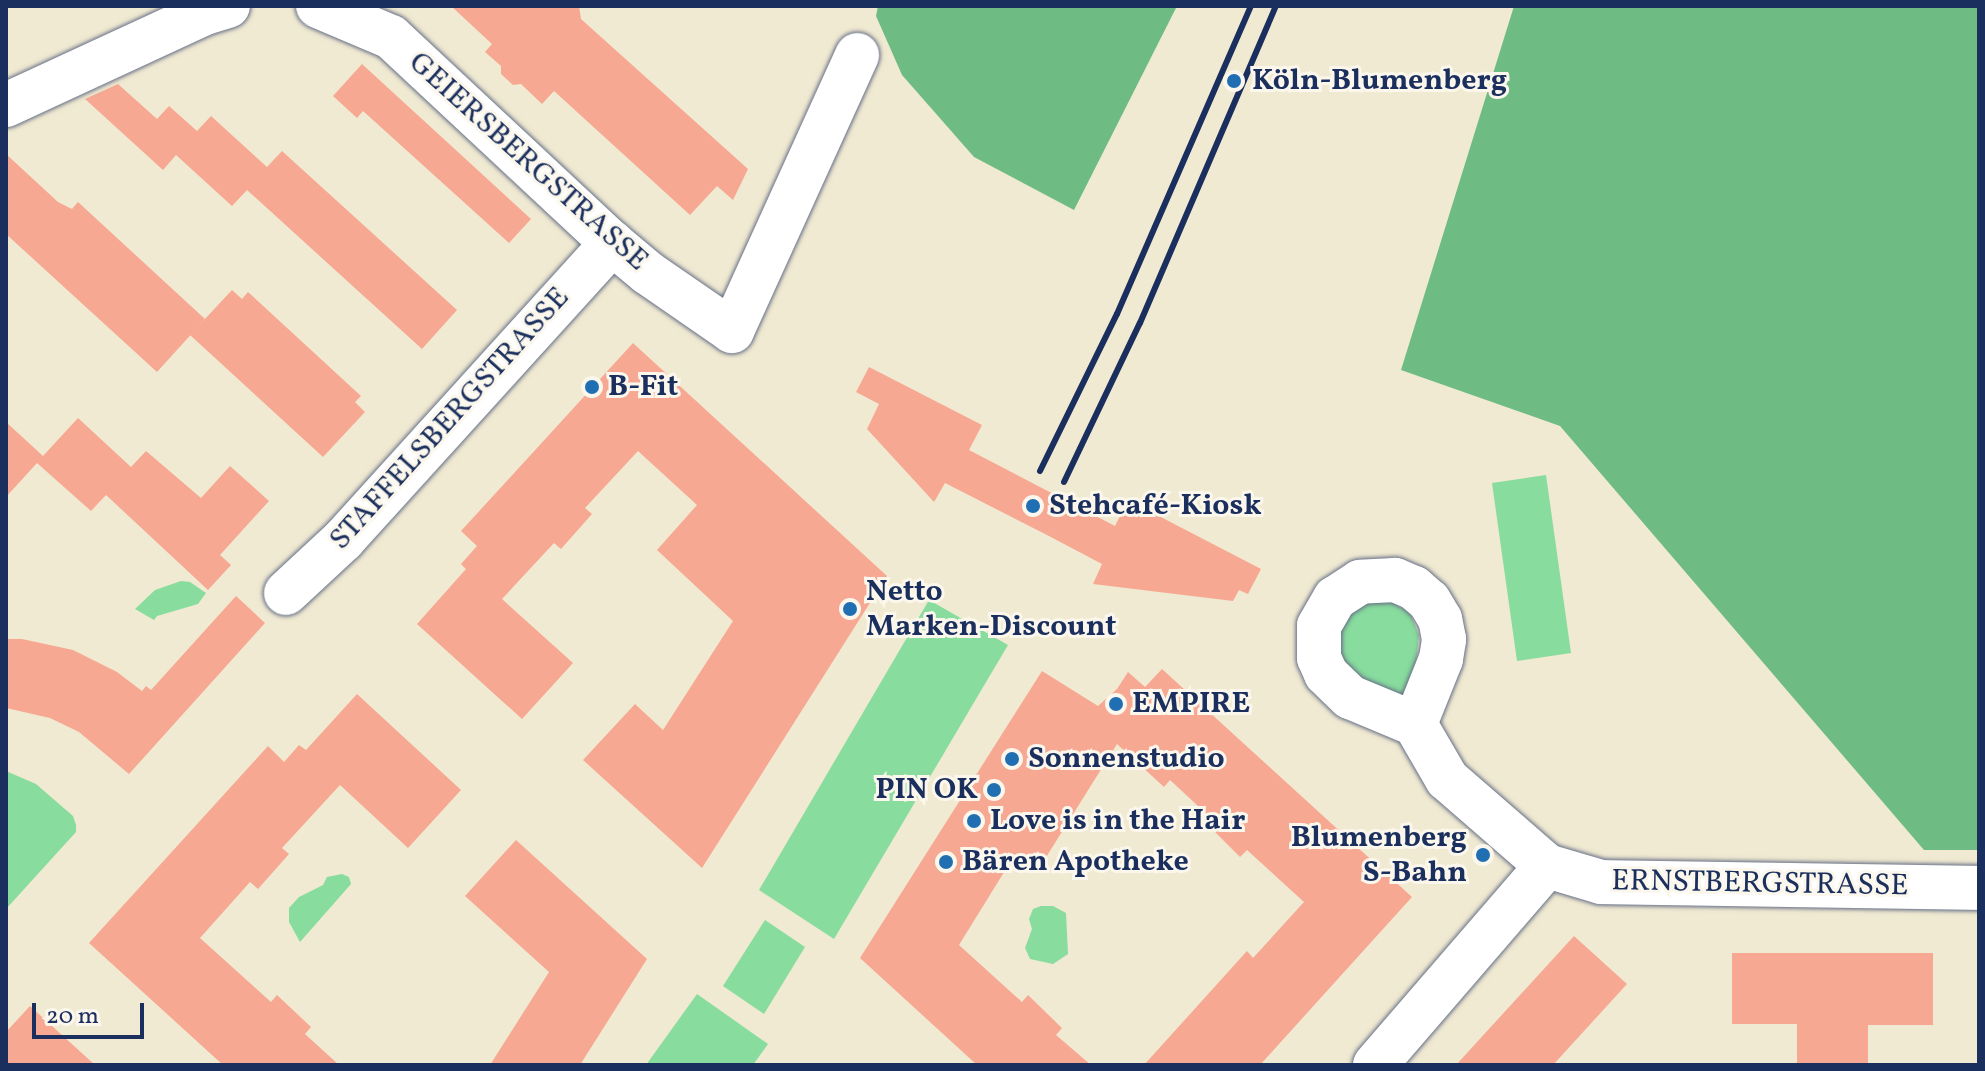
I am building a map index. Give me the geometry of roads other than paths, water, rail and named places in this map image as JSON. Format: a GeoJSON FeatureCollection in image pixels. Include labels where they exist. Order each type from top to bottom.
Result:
{"type":"FeatureCollection","features":[{"type":"Feature","properties":{"kind":"street"},"geometry":{"type":"LineString","coordinates":[[6,105],[205,13],[228,6]]}},
{"type":"Feature","properties":{"kind":"street","name":"GEIERSBERGSTRASSE"},"geometry":{"type":"LineString","coordinates":[[318,6],[391,37],[612,243],[648,273],[732,331],[857,55]]}},
{"type":"Feature","properties":{"kind":"street","name":"STAFFELSBERGSTRASSE"},"geometry":{"type":"LineString","coordinates":[[286,593],[343,540],[612,243]]}},
{"type":"Feature","properties":{"kind":"street","name":"ERNSTBERGSTRASSE"},"geometry":{"type":"LineString","coordinates":[[1415,724],[1447,779],[1547,866],[1601,882],[1979,888]]}},
{"type":"Feature","properties":{"kind":"street"},"geometry":{"type":"LineString","coordinates":[[1375,1065],[1547,866]]}},
{"type":"Feature","properties":{"kind":"railway"},"geometry":{"type":"LineString","coordinates":[[1040,471],[1117,314],[1251,6]]}},
{"type":"Feature","properties":{"kind":"railway"},"geometry":{"type":"LineString","coordinates":[[1064,482],[1140,323],[1276,6]]}},
{"type":"Feature","properties":{"kind":"place","name":"Köln-Blumenberg"},"geometry":{"type":"Point","coordinates":[1234,81]}},
{"type":"Feature","properties":{"kind":"place","name":"B-Fit"},"geometry":{"type":"Point","coordinates":[592,387]}},
{"type":"Feature","properties":{"kind":"place","name":"Stehcafé-Kiosk"},"geometry":{"type":"Point","coordinates":[1033,506]}},
{"type":"Feature","properties":{"kind":"place","name":"Netto Marken-Discount"},"geometry":{"type":"Point","coordinates":[850,609]}},
{"type":"Feature","properties":{"kind":"place","name":"EMPIRE"},"geometry":{"type":"Point","coordinates":[1116,704]}},
{"type":"Feature","properties":{"kind":"place","name":"Sonnenstudio"},"geometry":{"type":"Point","coordinates":[1012,759]}},
{"type":"Feature","properties":{"kind":"place","name":"PIN OK"},"geometry":{"type":"Point","coordinates":[994,790]}},
{"type":"Feature","properties":{"kind":"place","name":"Love is in the Hair"},"geometry":{"type":"Point","coordinates":[974,821]}},
{"type":"Feature","properties":{"kind":"place","name":"Blumenberg S-Bahn"},"geometry":{"type":"Point","coordinates":[1483,855]}},
{"type":"Feature","properties":{"kind":"place","name":"Bären Apotheke"},"geometry":{"type":"Point","coordinates":[946,862]}}]}
